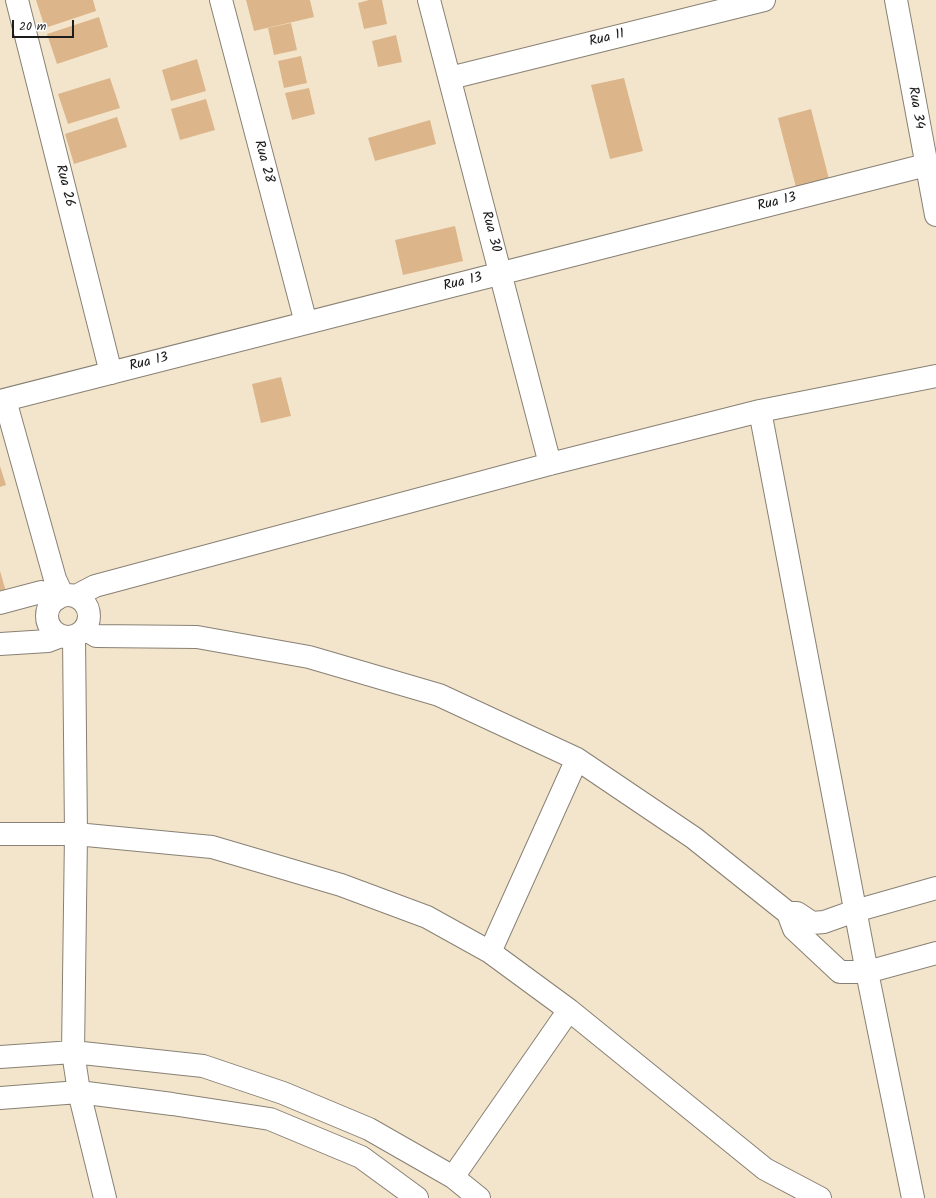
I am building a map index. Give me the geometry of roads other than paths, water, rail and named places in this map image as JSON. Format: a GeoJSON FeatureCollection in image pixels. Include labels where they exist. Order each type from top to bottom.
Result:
{"type":"FeatureCollection","features":[{"type":"Feature","properties":{"kind":"street","name":"Rua 26"},"geometry":{"type":"LineString","coordinates":[[17,0],[111,373]]}},
{"type":"Feature","properties":{"kind":"street","name":"Rua 28"},"geometry":{"type":"LineString","coordinates":[[221,0],[306,323]]}},
{"type":"Feature","properties":{"kind":"street","name":"Rua 30"},"geometry":{"type":"LineString","coordinates":[[429,0],[550,464]]}},
{"type":"Feature","properties":{"kind":"street","name":"Rua 11"},"geometry":{"type":"LineString","coordinates":[[450,78],[764,0]]}},
{"type":"Feature","properties":{"kind":"street","name":"Rua 34"},"geometry":{"type":"LineString","coordinates":[[896,0],[936,215]]}},
{"type":"Feature","properties":{"kind":"street","name":"Rua 13"},"geometry":{"type":"LineString","coordinates":[[3,401],[926,165]]}},
{"type":"Feature","properties":{"kind":"street"},"geometry":{"type":"LineString","coordinates":[[936,376],[760,411],[550,464],[95,586],[52,603],[48,615],[51,628],[56,632],[96,636],[197,637],[309,657],[439,695],[577,759],[694,838],[788,913],[794,929],[840,972],[867,972],[936,953]]}},
{"type":"Feature","properties":{"kind":"street"},"geometry":{"type":"LineString","coordinates":[[3,401],[55,578],[65,597]]}},
{"type":"Feature","properties":{"kind":"street"},"geometry":{"type":"LineString","coordinates":[[760,411],[855,911],[913,1198]]}},
{"type":"Feature","properties":{"kind":"street"},"geometry":{"type":"LineString","coordinates":[[0,603],[41,592],[81,599],[86,604],[89,617],[88,623],[73,633],[48,641],[0,644]]}},
{"type":"Feature","properties":{"kind":"street"},"geometry":{"type":"LineString","coordinates":[[73,633],[76,834],[73,1052],[79,1092],[105,1198]]}},
{"type":"Feature","properties":{"kind":"street"},"geometry":{"type":"LineString","coordinates":[[490,952],[577,759]]}},
{"type":"Feature","properties":{"kind":"street"},"geometry":{"type":"LineString","coordinates":[[0,834],[76,834],[212,848],[341,885],[427,918],[490,952],[569,1010],[765,1169],[820,1198]]}},
{"type":"Feature","properties":{"kind":"street"},"geometry":{"type":"LineString","coordinates":[[788,913],[797,913],[812,923],[824,922],[855,911],[936,888]]}},
{"type":"Feature","properties":{"kind":"street"},"geometry":{"type":"LineString","coordinates":[[453,1177],[569,1010]]}},
{"type":"Feature","properties":{"kind":"street"},"geometry":{"type":"LineString","coordinates":[[0,1057],[73,1052],[203,1066],[284,1093],[369,1129],[453,1177],[479,1198]]}},
{"type":"Feature","properties":{"kind":"street"},"geometry":{"type":"LineString","coordinates":[[0,1098],[79,1092],[172,1104],[270,1120],[360,1158],[416,1198]]}}]}
